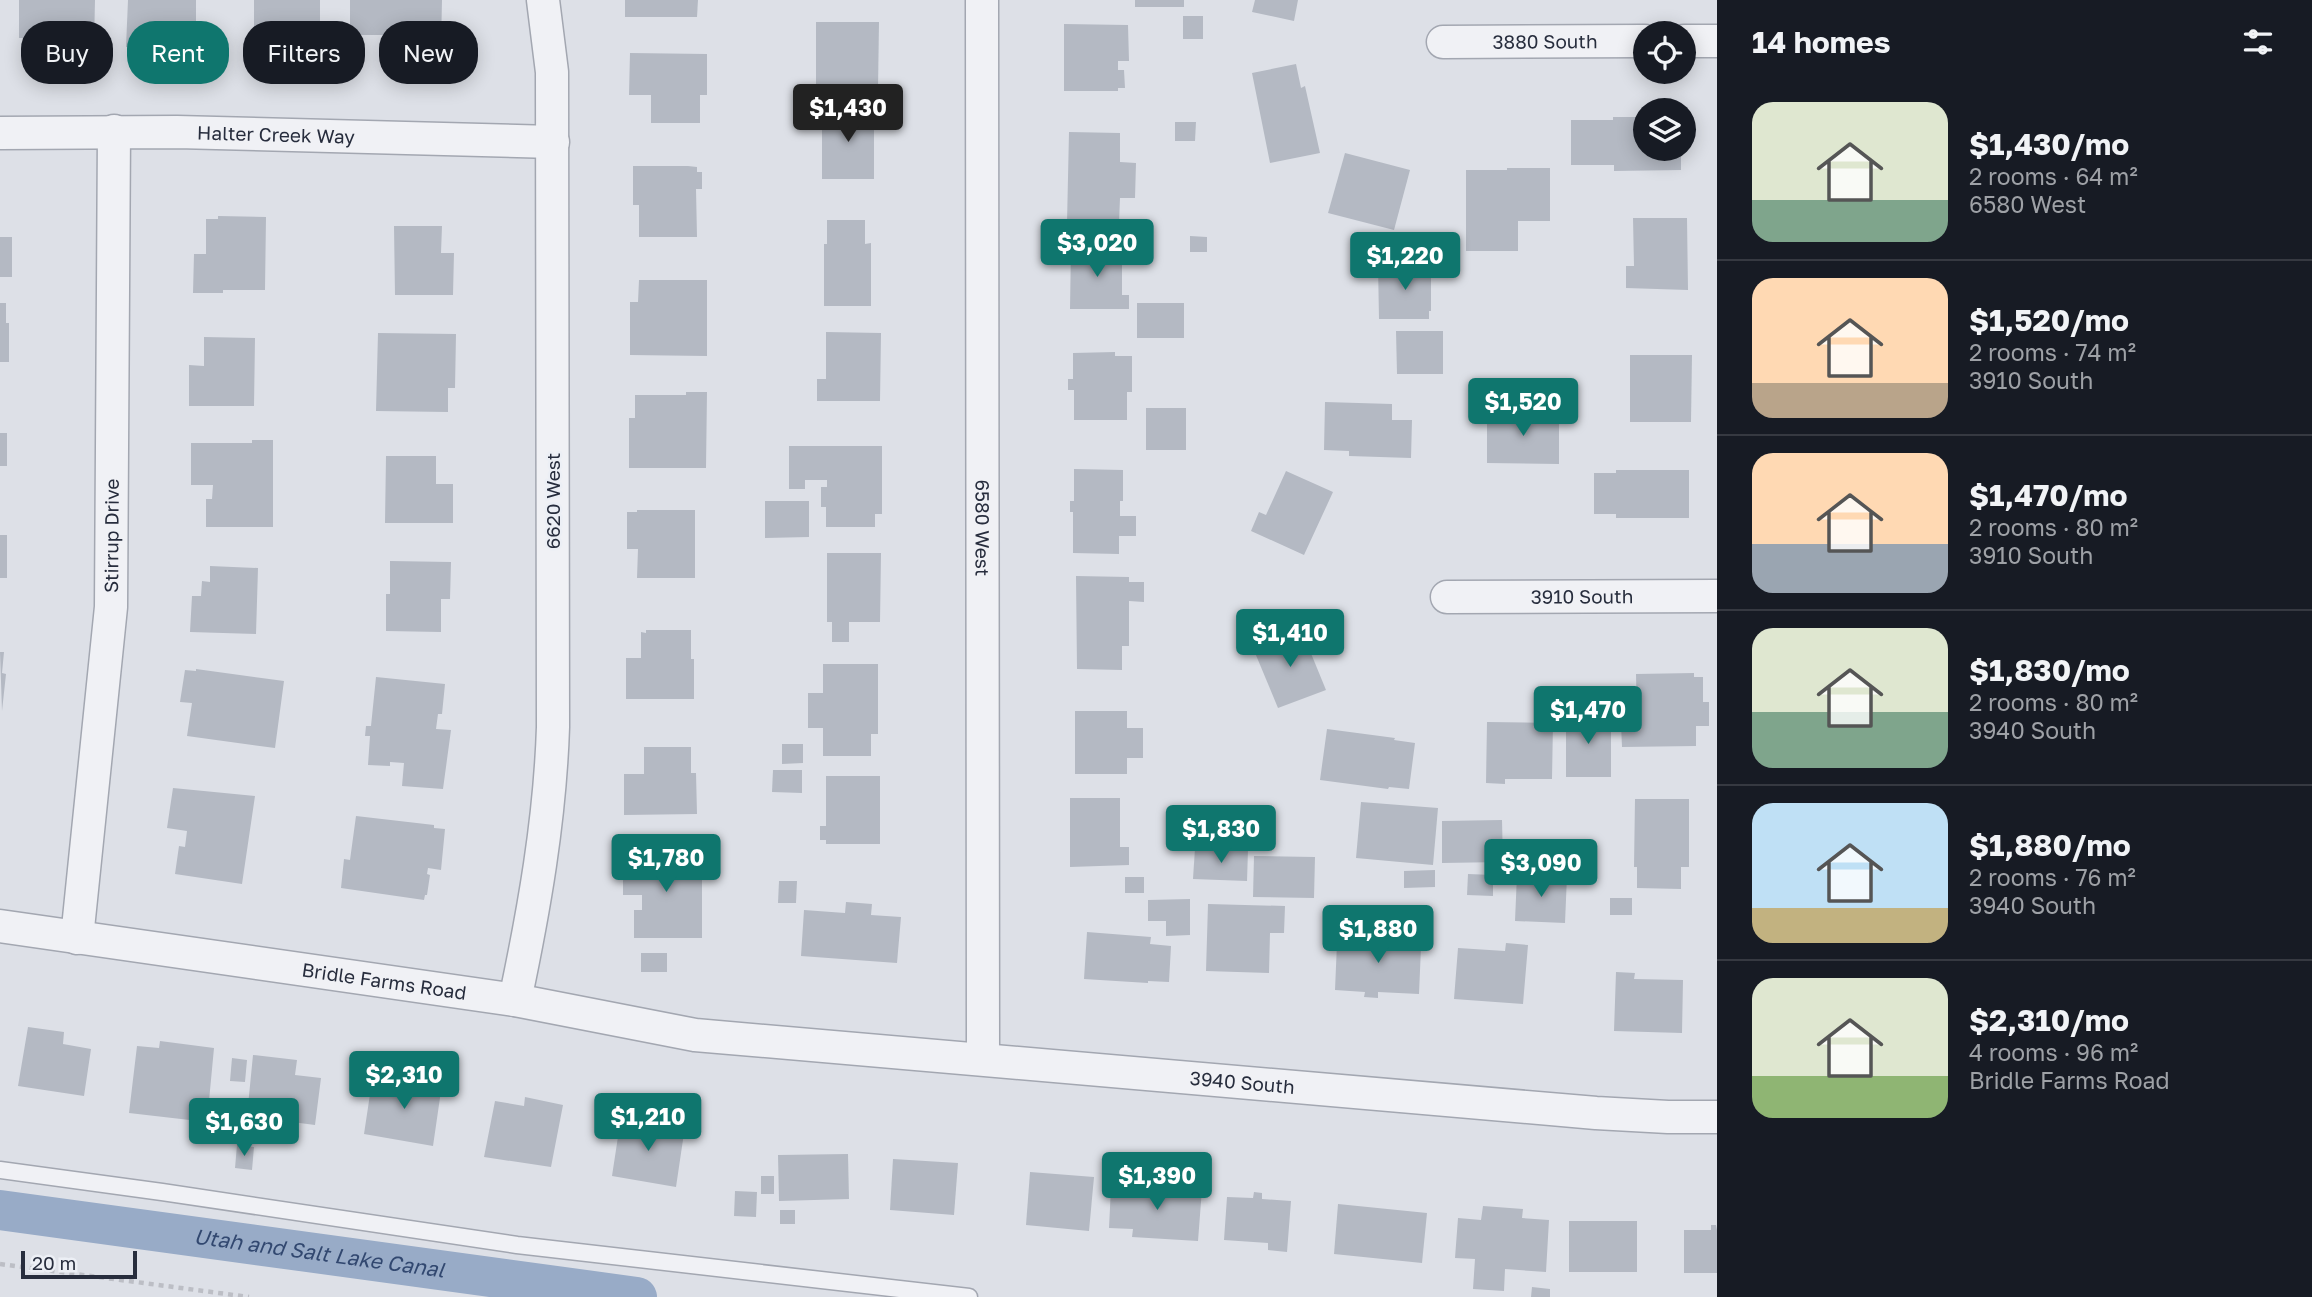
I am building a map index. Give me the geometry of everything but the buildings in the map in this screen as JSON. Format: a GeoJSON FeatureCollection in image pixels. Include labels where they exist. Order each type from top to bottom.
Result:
{"type":"FeatureCollection","features":[{"type":"Feature","properties":{"kind":"street","name":"6620 West"},"geometry":{"type":"LineString","coordinates":[[515,1000],[543,852],[552,768],[553,142],[551,54],[543,0]]}},
{"type":"Feature","properties":{"kind":"street","name":"6580 West"},"geometry":{"type":"LineString","coordinates":[[982,0],[983,1058]]}},
{"type":"Feature","properties":{"kind":"street","name":"3880 South"},"geometry":{"type":"LineString","coordinates":[[1443,42],[1633,41]]}},
{"type":"Feature","properties":{"kind":"street"},"geometry":{"type":"LineString","coordinates":[[1696,41],[1717,41]]}},
{"type":"Feature","properties":{"kind":"street","name":"Halter Creek Way"},"geometry":{"type":"LineString","coordinates":[[0,133],[114,131],[553,142]]}},
{"type":"Feature","properties":{"kind":"street","name":"Stirrup Drive"},"geometry":{"type":"LineString","coordinates":[[77,938],[111,607],[114,131]]}},
{"type":"Feature","properties":{"kind":"street","name":"3910 South"},"geometry":{"type":"LineString","coordinates":[[1447,597],[1717,596]]}},
{"type":"Feature","properties":{"kind":"street","name":"Bridle Farms Road"},"geometry":{"type":"LineString","coordinates":[[0,926],[515,1000],[695,1035],[768,1042]]}},
{"type":"Feature","properties":{"kind":"street","name":"3940 South"},"geometry":{"type":"LineString","coordinates":[[768,1042],[983,1058],[1596,1113],[1717,1117]]}},
{"type":"Feature","properties":{"kind":"lane"},"geometry":{"type":"LineString","coordinates":[[0,1170],[517,1245],[969,1297]]}},
{"type":"Feature","properties":{"kind":"path"},"geometry":{"type":"LineString","coordinates":[[0,1264],[249,1297]]}},
{"type":"Feature","properties":{"kind":"waterway","name":"Utah and Salt Lake Canal"},"geometry":{"type":"LineString","coordinates":[[0,1210],[637,1297]]}}]}
